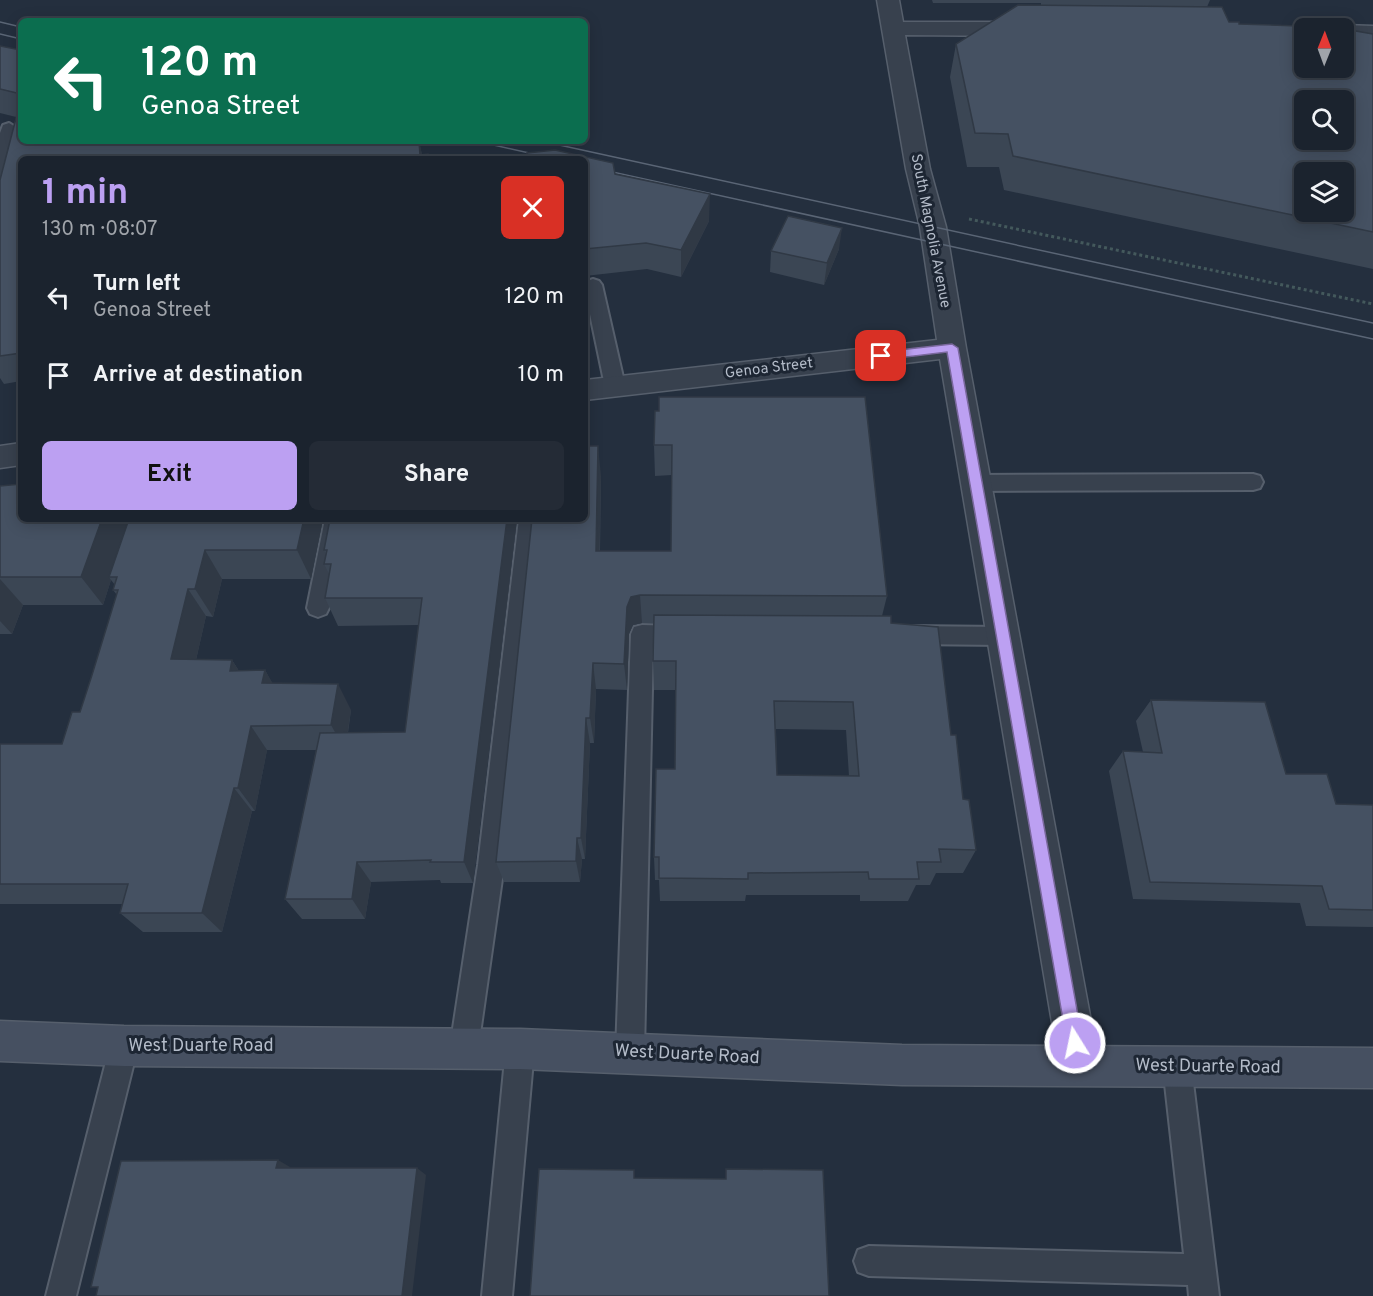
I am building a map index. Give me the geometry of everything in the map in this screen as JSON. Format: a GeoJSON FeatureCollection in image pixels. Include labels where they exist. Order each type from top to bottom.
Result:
{"type":"FeatureCollection","features":[{"type":"Feature","properties":{"kind":"main road","name":"West Duarte Road"},"geometry":{"type":"LineString","coordinates":[[0,1041],[124,1046],[520,1049],[902,1065],[1079,1064],[1373,1068]]}},
{"type":"Feature","properties":{"kind":"street","name":"South Magnolia Avenue"},"geometry":{"type":"LineString","coordinates":[[888,0],[918,169],[933,227],[952,348],[1079,1064]]}},
{"type":"Feature","properties":{"kind":"street"},"geometry":{"type":"LineString","coordinates":[[893,28],[1050,30]]}},
{"type":"Feature","properties":{"kind":"street"},"geometry":{"type":"LineString","coordinates":[[1354,32],[1373,33]]}},
{"type":"Feature","properties":{"kind":"street","name":"Genoa Street"},"geometry":{"type":"LineString","coordinates":[[588,390],[952,348]]}},
{"type":"Feature","properties":{"kind":"street"},"geometry":{"type":"LineString","coordinates":[[0,457],[18,454]]}},
{"type":"Feature","properties":{"kind":"lane"},"geometry":{"type":"LineString","coordinates":[[0,181],[9,128]]}},
{"type":"Feature","properties":{"kind":"lane"},"geometry":{"type":"LineString","coordinates":[[593,285],[615,386]]}},
{"type":"Feature","properties":{"kind":"lane"},"geometry":{"type":"LineString","coordinates":[[976,483],[1253,482]]}},
{"type":"Feature","properties":{"kind":"lane"},"geometry":{"type":"LineString","coordinates":[[318,608],[334,522]]}},
{"type":"Feature","properties":{"kind":"lane"},"geometry":{"type":"LineString","coordinates":[[464,1048],[491,865],[529,522]]}},
{"type":"Feature","properties":{"kind":"lane"},"geometry":{"type":"LineString","coordinates":[[630,1052],[642,634],[702,635]]}},
{"type":"Feature","properties":{"kind":"lane"},"geometry":{"type":"LineString","coordinates":[[881,635],[1003,636]]}},
{"type":"Feature","properties":{"kind":"lane"},"geometry":{"type":"LineString","coordinates":[[61,1296],[124,1046]]}},
{"type":"Feature","properties":{"kind":"lane"},"geometry":{"type":"LineString","coordinates":[[497,1296],[520,1049]]}},
{"type":"Feature","properties":{"kind":"lane"},"geometry":{"type":"LineString","coordinates":[[869,1261],[1203,1283],[1177,1066]]}},
{"type":"Feature","properties":{"kind":"path"},"geometry":{"type":"LineString","coordinates":[[962,218],[1373,304]]}},
{"type":"Feature","properties":{"kind":"building"},"geometry":{"type":"Polygon","coordinates":[[[1018,5],[1222,7],[1229,22],[1294,26],[1294,78],[1354,78],[1354,31],[1373,34],[1373,232],[1326,222],[1354,222],[1354,162],[1294,162],[1294,215],[1013,156],[1008,134],[975,133],[956,44],[1018,5]]]}},
{"type":"Feature","properties":{"kind":"building"},"geometry":{"type":"Polygon","coordinates":[[[0,46],[18,49],[18,93],[0,89],[0,46]]]}},
{"type":"Feature","properties":{"kind":"building"},"geometry":{"type":"Polygon","coordinates":[[[18,111],[18,144],[419,144],[420,155],[428,154],[428,156],[18,156],[18,353],[0,356],[0,180],[18,111]]]}},
{"type":"Feature","properties":{"kind":"building"},"geometry":{"type":"Polygon","coordinates":[[[555,150],[582,156],[528,156],[527,153],[555,150]]]}},
{"type":"Feature","properties":{"kind":"building"},"geometry":{"type":"Polygon","coordinates":[[[588,157],[613,163],[615,174],[710,194],[681,250],[646,243],[588,249],[588,157]]]}},
{"type":"Feature","properties":{"kind":"building"},"geometry":{"type":"Polygon","coordinates":[[[788,216],[842,228],[827,263],[771,251],[788,216]]]}},
{"type":"Feature","properties":{"kind":"building"},"geometry":{"type":"Polygon","coordinates":[[[659,397],[865,397],[887,596],[640,595],[631,597],[627,607],[624,664],[593,663],[590,718],[586,718],[581,838],[577,838],[576,861],[496,862],[532,522],[588,522],[588,446],[598,446],[596,551],[671,551],[672,445],[654,445],[655,411],[659,411],[659,397]]]}},
{"type":"Feature","properties":{"kind":"building"},"geometry":{"type":"Polygon","coordinates":[[[18,484],[18,522],[101,522],[81,577],[0,577],[0,486],[18,484]]]}},
{"type":"Feature","properties":{"kind":"building"},"geometry":{"type":"Polygon","coordinates":[[[128,522],[303,522],[297,550],[205,550],[195,589],[188,589],[171,659],[232,660],[230,671],[265,670],[262,683],[338,684],[331,725],[251,726],[238,788],[234,788],[202,913],[120,913],[128,884],[0,884],[0,744],[62,744],[72,712],[80,712],[118,590],[113,590],[117,577],[109,577],[128,522]]]}},
{"type":"Feature","properties":{"kind":"building"},"geometry":{"type":"Polygon","coordinates":[[[329,522],[507,522],[464,862],[430,862],[431,860],[357,862],[352,899],[285,899],[320,733],[405,732],[422,598],[325,598],[331,564],[324,564],[327,550],[324,550],[329,522]]]}},
{"type":"Feature","properties":{"kind":"building"},"geometry":{"type":"Polygon","coordinates":[[[654,615],[891,616],[891,623],[938,627],[951,735],[956,735],[963,799],[969,800],[976,850],[939,849],[941,862],[917,862],[919,879],[869,879],[868,872],[748,873],[748,879],[659,878],[659,857],[654,857],[656,769],[675,769],[676,661],[653,661],[654,615]],[[774,701],[777,775],[859,776],[853,702],[774,701]]]}},
{"type":"Feature","properties":{"kind":"building"},"geometry":{"type":"Polygon","coordinates":[[[1151,700],[1265,702],[1286,774],[1327,774],[1336,804],[1373,805],[1373,910],[1329,909],[1322,886],[1150,882],[1123,751],[1162,753],[1151,700]]]}},
{"type":"Feature","properties":{"kind":"building"},"geometry":{"type":"Polygon","coordinates":[[[278,1160],[276,1168],[417,1168],[402,1296],[96,1296],[98,1287],[91,1287],[121,1161],[278,1160]]]}},
{"type":"Feature","properties":{"kind":"building"},"geometry":{"type":"Polygon","coordinates":[[[539,1169],[634,1170],[634,1178],[726,1179],[726,1169],[823,1170],[829,1296],[530,1296],[539,1169]]]}},
{"type":"Feature","properties":{"kind":"tram line"},"geometry":{"type":"LineString","coordinates":[[0,22],[18,26]]}},
{"type":"Feature","properties":{"kind":"tram line"},"geometry":{"type":"LineString","coordinates":[[0,34],[18,38]]}},
{"type":"Feature","properties":{"kind":"tram line"},"geometry":{"type":"LineString","coordinates":[[489,144],[543,156]]}},
{"type":"Feature","properties":{"kind":"tram line"},"geometry":{"type":"LineString","coordinates":[[555,144],[1373,323]]}},
{"type":"Feature","properties":{"kind":"tram line"},"geometry":{"type":"LineString","coordinates":[[588,167],[1373,339]]}},
{"type":"Feature","properties":{"kind":"route"},"geometry":{"type":"LineString","coordinates":[[881,356],[952,348],[1075,1043]]}}]}
